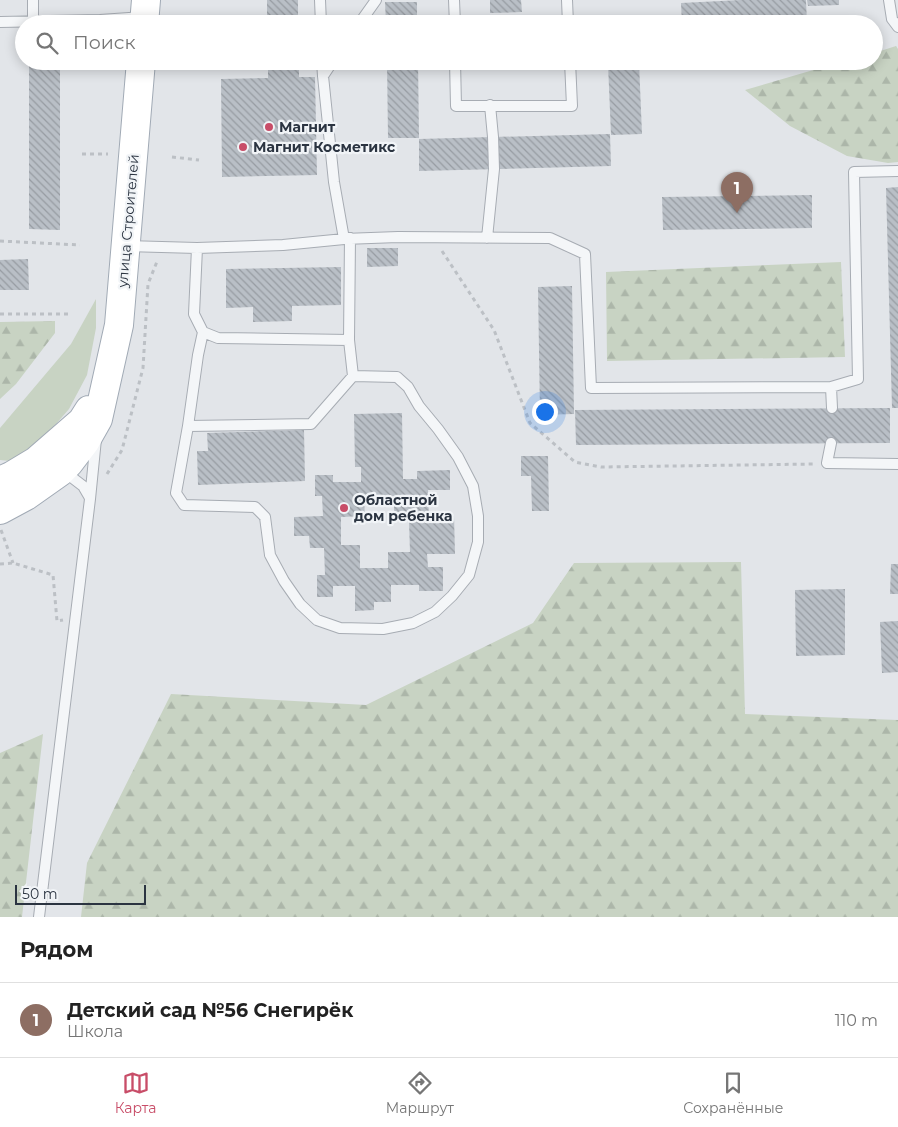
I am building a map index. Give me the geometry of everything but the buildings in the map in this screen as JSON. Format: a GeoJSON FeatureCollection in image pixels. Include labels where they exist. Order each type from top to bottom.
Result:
{"type":"FeatureCollection","features":[{"type":"Feature","properties":{"kind":"main road","name":"улица Строителей"},"geometry":{"type":"LineString","coordinates":[[0,481],[69,463],[85,442],[98,419],[119,326],[140,70]]}},
{"type":"Feature","properties":{"kind":"main road","name":"улица Строителей"},"geometry":{"type":"LineString","coordinates":[[0,510],[26,496],[82,422],[107,379]]}},
{"type":"Feature","properties":{"kind":"lane"},"geometry":{"type":"LineString","coordinates":[[33,0],[33,15]]}},
{"type":"Feature","properties":{"kind":"lane"},"geometry":{"type":"LineString","coordinates":[[320,0],[321,15]]}},
{"type":"Feature","properties":{"kind":"lane"},"geometry":{"type":"LineString","coordinates":[[365,15],[376,0]]}},
{"type":"Feature","properties":{"kind":"lane"},"geometry":{"type":"LineString","coordinates":[[454,0],[455,15]]}},
{"type":"Feature","properties":{"kind":"lane"},"geometry":{"type":"LineString","coordinates":[[567,0],[568,15]]}},
{"type":"Feature","properties":{"kind":"lane"},"geometry":{"type":"LineString","coordinates":[[889,0],[896,21]]}},
{"type":"Feature","properties":{"kind":"lane"},"geometry":{"type":"LineString","coordinates":[[0,22],[15,22]]}},
{"type":"Feature","properties":{"kind":"lane"},"geometry":{"type":"LineString","coordinates":[[188,426],[311,424],[352,376],[349,340],[347,238],[334,182],[323,70]]}},
{"type":"Feature","properties":{"kind":"lane"},"geometry":{"type":"LineString","coordinates":[[323,76],[327,70]]}},
{"type":"Feature","properties":{"kind":"lane"},"geometry":{"type":"LineString","coordinates":[[455,70],[456,106],[572,106],[570,70]]}},
{"type":"Feature","properties":{"kind":"lane"},"geometry":{"type":"LineString","coordinates":[[487,238],[494,170],[494,138],[490,105]]}},
{"type":"Feature","properties":{"kind":"lane"},"geometry":{"type":"LineString","coordinates":[[126,246],[197,248],[283,245],[347,238],[550,238],[585,254],[591,388],[832,387],[858,378],[854,172],[898,171]]}},
{"type":"Feature","properties":{"kind":"lane"},"geometry":{"type":"LineString","coordinates":[[197,248],[194,314],[204,332],[218,338],[349,340]]}},
{"type":"Feature","properties":{"kind":"lane"},"geometry":{"type":"LineString","coordinates":[[204,332],[198,355],[176,493],[184,505],[254,507],[265,518],[270,555],[284,581],[300,604],[317,620],[340,628],[383,629],[413,623],[435,612],[452,596],[469,575],[478,542],[478,516],[473,486],[458,457],[419,406],[408,386],[396,378],[352,376]]}},
{"type":"Feature","properties":{"kind":"lane"},"geometry":{"type":"LineString","coordinates":[[832,387],[832,408]]}},
{"type":"Feature","properties":{"kind":"lane"},"geometry":{"type":"LineString","coordinates":[[39,917],[98,419]]}},
{"type":"Feature","properties":{"kind":"lane"},"geometry":{"type":"LineString","coordinates":[[831,444],[827,463],[898,464]]}},
{"type":"Feature","properties":{"kind":"lane"},"geometry":{"type":"LineString","coordinates":[[48,467],[70,476],[83,486],[90,499]]}},
{"type":"Feature","properties":{"kind":"path"},"geometry":{"type":"LineString","coordinates":[[82,154],[108,154]]}},
{"type":"Feature","properties":{"kind":"path"},"geometry":{"type":"LineString","coordinates":[[172,158],[200,160]]}},
{"type":"Feature","properties":{"kind":"path"},"geometry":{"type":"LineString","coordinates":[[434,238],[494,330],[530,423],[575,462],[601,467],[827,463]]}},
{"type":"Feature","properties":{"kind":"path"},"geometry":{"type":"LineString","coordinates":[[0,241],[80,245]]}},
{"type":"Feature","properties":{"kind":"path"},"geometry":{"type":"LineString","coordinates":[[90,499],[122,450],[143,368],[148,284],[164,247]]}},
{"type":"Feature","properties":{"kind":"path"},"geometry":{"type":"LineString","coordinates":[[0,314],[68,314]]}},
{"type":"Feature","properties":{"kind":"path"},"geometry":{"type":"LineString","coordinates":[[0,527],[13,563]]}},
{"type":"Feature","properties":{"kind":"path"},"geometry":{"type":"LineString","coordinates":[[0,564],[13,563],[53,575],[57,621],[76,617]]}},
{"type":"Feature","properties":{"kind":"green space"},"geometry":{"type":"Polygon","coordinates":[[[896,46],[898,49],[898,162],[888,163],[847,156],[790,126],[745,90],[813,70],[883,70],[883,50],[896,46]]]}},
{"type":"Feature","properties":{"kind":"green space"},"geometry":{"type":"Polygon","coordinates":[[[841,262],[845,357],[607,361],[606,272],[841,262]]]}},
{"type":"Feature","properties":{"kind":"green space"},"geometry":{"type":"Polygon","coordinates":[[[96,299],[96,328],[87,375],[69,409],[43,439],[10,461],[0,460],[0,428],[71,344],[96,299]]]}},
{"type":"Feature","properties":{"kind":"green space"},"geometry":{"type":"Polygon","coordinates":[[[55,321],[55,333],[16,384],[0,399],[0,322],[55,321]]]}},
{"type":"Feature","properties":{"kind":"green space"},"geometry":{"type":"Polygon","coordinates":[[[741,562],[745,714],[898,720],[898,917],[81,917],[87,863],[171,694],[366,705],[533,623],[574,563],[741,562]]]}},
{"type":"Feature","properties":{"kind":"green space"},"geometry":{"type":"Polygon","coordinates":[[[43,734],[22,917],[0,917],[0,753],[43,734]]]}},
{"type":"Feature","properties":{"kind":"place","name":"Магнит"},"geometry":{"type":"Point","coordinates":[269,127]}},
{"type":"Feature","properties":{"kind":"place","name":"Магнит Косметикс"},"geometry":{"type":"Point","coordinates":[243,147]}},
{"type":"Feature","properties":{"kind":"place","name":"Детский сад №56 Снегирёк"},"geometry":{"type":"Point","coordinates":[737,213]}},
{"type":"Feature","properties":{"kind":"place","name":"Областной дом ребенка"},"geometry":{"type":"Point","coordinates":[344,508]}}]}
